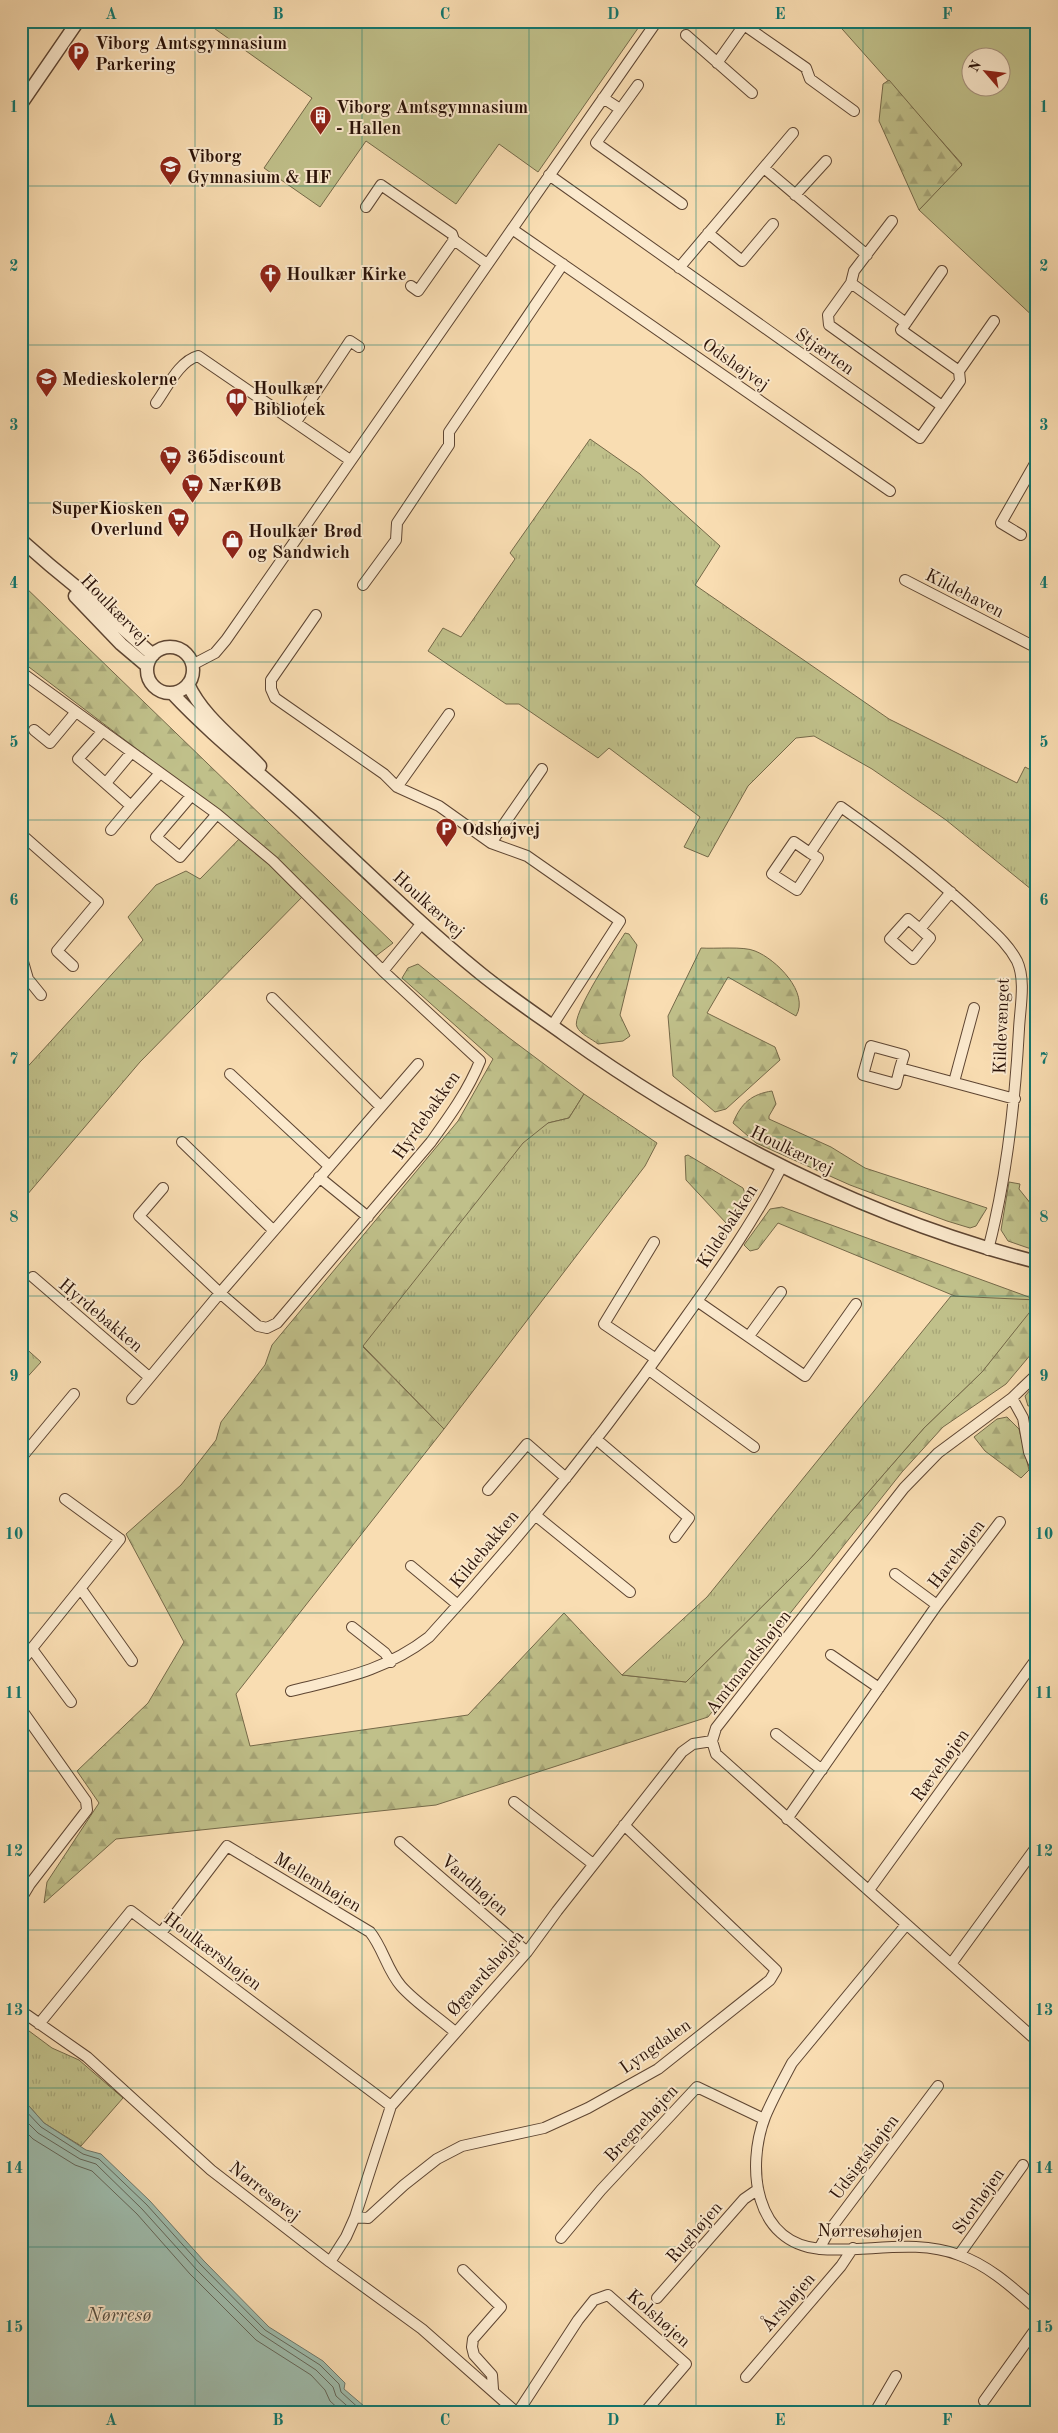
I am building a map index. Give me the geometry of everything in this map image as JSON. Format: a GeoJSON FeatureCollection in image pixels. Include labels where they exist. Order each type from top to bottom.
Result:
{"type":"FeatureCollection","features":[{"type":"Feature","properties":{"kind":"street"},"geometry":{"type":"LineString","coordinates":[[21,104],[26,88],[78,21]]}},
{"type":"Feature","properties":{"kind":"street"},"geometry":{"type":"LineString","coordinates":[[192,665],[215,653],[226,640],[657,21]]}},
{"type":"Feature","properties":{"kind":"street"},"geometry":{"type":"LineString","coordinates":[[717,63],[743,23],[806,68],[810,79],[854,111]]}},
{"type":"Feature","properties":{"kind":"street"},"geometry":{"type":"LineString","coordinates":[[686,35],[752,93]]}},
{"type":"Feature","properties":{"kind":"street"},"geometry":{"type":"LineString","coordinates":[[638,85],[596,143],[682,204]]}},
{"type":"Feature","properties":{"kind":"street"},"geometry":{"type":"LineString","coordinates":[[603,98],[620,109]]}},
{"type":"Feature","properties":{"kind":"street"},"geometry":{"type":"LineString","coordinates":[[679,268],[794,133]]}},
{"type":"Feature","properties":{"kind":"street"},"geometry":{"type":"LineString","coordinates":[[795,194],[826,161]]}},
{"type":"Feature","properties":{"kind":"street"},"geometry":{"type":"LineString","coordinates":[[764,168],[867,255]]}},
{"type":"Feature","properties":{"kind":"street","name":"Stjærten"},"geometry":{"type":"LineString","coordinates":[[549,175],[920,438],[960,381],[959,371],[994,321]]}},
{"type":"Feature","properties":{"kind":"street"},"geometry":{"type":"LineString","coordinates":[[366,207],[381,185],[452,234],[454,240],[487,264]]}},
{"type":"Feature","properties":{"kind":"street","name":"Stjærten"},"geometry":{"type":"LineString","coordinates":[[892,221],[854,271],[852,283],[828,315],[829,325],[942,406]]}},
{"type":"Feature","properties":{"kind":"street"},"geometry":{"type":"LineString","coordinates":[[708,233],[742,261],[773,224]]}},
{"type":"Feature","properties":{"kind":"street","name":"Odshøjvej"},"geometry":{"type":"LineString","coordinates":[[512,229],[890,491]]}},
{"type":"Feature","properties":{"kind":"street"},"geometry":{"type":"LineString","coordinates":[[411,286],[418,291],[454,240]]}},
{"type":"Feature","properties":{"kind":"street"},"geometry":{"type":"LineString","coordinates":[[363,585],[396,540],[397,523],[449,445],[449,432],[563,264]]}},
{"type":"Feature","properties":{"kind":"street"},"geometry":{"type":"LineString","coordinates":[[942,271],[901,330],[959,371]]}},
{"type":"Feature","properties":{"kind":"street"},"geometry":{"type":"LineString","coordinates":[[852,283],[906,323]]}},
{"type":"Feature","properties":{"kind":"street"},"geometry":{"type":"LineString","coordinates":[[296,422],[350,341],[359,347]]}},
{"type":"Feature","properties":{"kind":"street"},"geometry":{"type":"LineString","coordinates":[[156,403],[182,366],[189,359],[198,356],[350,460]]}},
{"type":"Feature","properties":{"kind":"street"},"geometry":{"type":"LineString","coordinates":[[1021,535],[1001,523],[1037,460]]}},
{"type":"Feature","properties":{"kind":"street","name":"Houlkærvej"},"geometry":{"type":"LineString","coordinates":[[21,540],[60,576],[80,590],[130,637],[150,660]]}},
{"type":"Feature","properties":{"kind":"street","name":"Kildehaven"},"geometry":{"type":"LineString","coordinates":[[905,580],[1037,648]]}},
{"type":"Feature","properties":{"kind":"street"},"geometry":{"type":"LineString","coordinates":[[316,615],[271,680],[271,689],[275,698],[384,774],[397,787],[439,806],[492,842],[527,856],[620,921],[552,1026]]}},
{"type":"Feature","properties":{"kind":"street"},"geometry":{"type":"LineString","coordinates":[[167,647],[179,649],[189,658],[192,665],[191,678],[188,684],[172,693],[162,692],[153,686],[148,676],[150,660],[167,647]]}},
{"type":"Feature","properties":{"kind":"street","name":"Hyrdebakken"},"geometry":{"type":"LineString","coordinates":[[21,672],[75,713],[217,814],[273,861],[383,971],[480,1061],[469,1084],[431,1142],[276,1323],[267,1328],[258,1326],[220,1293],[140,1216],[163,1188]]}},
{"type":"Feature","properties":{"kind":"street","name":"Houlkærvej"},"geometry":{"type":"LineString","coordinates":[[188,684],[194,697],[207,712],[290,800]]}},
{"type":"Feature","properties":{"kind":"street","name":"Houlkærvej"},"geometry":{"type":"LineString","coordinates":[[172,693],[422,923],[482,974],[629,1080],[711,1129],[782,1166],[858,1202],[988,1250],[1037,1262]]}},
{"type":"Feature","properties":{"kind":"street"},"geometry":{"type":"LineString","coordinates":[[34,730],[50,743],[75,713]]}},
{"type":"Feature","properties":{"kind":"street"},"geometry":{"type":"LineString","coordinates":[[397,787],[449,714]]}},
{"type":"Feature","properties":{"kind":"street"},"geometry":{"type":"LineString","coordinates":[[102,732],[78,758],[131,806]]}},
{"type":"Feature","properties":{"kind":"street"},"geometry":{"type":"LineString","coordinates":[[106,783],[131,753]]}},
{"type":"Feature","properties":{"kind":"street"},"geometry":{"type":"LineString","coordinates":[[492,842],[542,768]]}},
{"type":"Feature","properties":{"kind":"street"},"geometry":{"type":"LineString","coordinates":[[111,830],[160,773]]}},
{"type":"Feature","properties":{"kind":"street"},"geometry":{"type":"LineString","coordinates":[[192,796],[156,837],[180,857],[217,814]]}},
{"type":"Feature","properties":{"kind":"street","name":"Kildevænget"},"geometry":{"type":"LineString","coordinates":[[810,853],[840,807],[887,840],[951,892],[1006,944],[1019,967],[1022,985],[1015,1099],[1000,1201],[988,1250]]}},
{"type":"Feature","properties":{"kind":"street"},"geometry":{"type":"LineString","coordinates":[[21,834],[98,902],[57,950],[73,966]]}},
{"type":"Feature","properties":{"kind":"street"},"geometry":{"type":"LineString","coordinates":[[794,842],[810,853],[818,858],[797,890],[772,874],[794,842]]}},
{"type":"Feature","properties":{"kind":"street"},"geometry":{"type":"LineString","coordinates":[[920,929],[951,892]]}},
{"type":"Feature","properties":{"kind":"street"},"geometry":{"type":"LineString","coordinates":[[383,971],[422,923]]}},
{"type":"Feature","properties":{"kind":"street"},"geometry":{"type":"LineString","coordinates":[[21,955],[28,979],[41,995]]}},
{"type":"Feature","properties":{"kind":"street"},"geometry":{"type":"LineString","coordinates":[[272,998],[380,1106]]}},
{"type":"Feature","properties":{"kind":"street","name":"Kildevænget"},"geometry":{"type":"LineString","coordinates":[[954,1082],[974,1008]]}},
{"type":"Feature","properties":{"kind":"street"},"geometry":{"type":"LineString","coordinates":[[871,1046],[904,1055],[900,1068],[896,1084],[863,1075],[871,1046]]}},
{"type":"Feature","properties":{"kind":"street","name":"Hyrdebakken"},"geometry":{"type":"LineString","coordinates":[[132,1399],[148,1377],[273,1230],[418,1064]]}},
{"type":"Feature","properties":{"kind":"street","name":"Kildevænget"},"geometry":{"type":"LineString","coordinates":[[900,1068],[1015,1099]]}},
{"type":"Feature","properties":{"kind":"street"},"geometry":{"type":"LineString","coordinates":[[230,1074],[328,1166]]}},
{"type":"Feature","properties":{"kind":"street"},"geometry":{"type":"LineString","coordinates":[[182,1142],[273,1230]]}},
{"type":"Feature","properties":{"kind":"street","name":"Kildebakken"},"geometry":{"type":"LineString","coordinates":[[291,1691],[360,1674],[391,1662],[408,1653],[428,1637],[458,1605],[566,1478],[649,1370],[745,1232],[782,1166]]}},
{"type":"Feature","properties":{"kind":"street"},"geometry":{"type":"LineString","coordinates":[[319,1177],[368,1217]]}},
{"type":"Feature","properties":{"kind":"street"},"geometry":{"type":"LineString","coordinates":[[654,1242],[604,1324],[656,1359]]}},
{"type":"Feature","properties":{"kind":"street","name":"Hyrdebakken"},"geometry":{"type":"LineString","coordinates":[[32,1277],[148,1377]]}},
{"type":"Feature","properties":{"kind":"street"},"geometry":{"type":"LineString","coordinates":[[749,1336],[782,1292]]}},
{"type":"Feature","properties":{"kind":"street"},"geometry":{"type":"LineString","coordinates":[[698,1301],[804,1376],[856,1304]]}},
{"type":"Feature","properties":{"kind":"street"},"geometry":{"type":"LineString","coordinates":[[649,1370],[754,1447]]}},
{"type":"Feature","properties":{"kind":"street","name":"Amtmandshøjen"},"geometry":{"type":"LineString","coordinates":[[1036,2037],[906,1925],[716,1754],[712,1740],[716,1728],[904,1488],[938,1453],[1012,1398],[1037,1374]]}},
{"type":"Feature","properties":{"kind":"street"},"geometry":{"type":"LineString","coordinates":[[21,1458],[74,1394]]}},
{"type":"Feature","properties":{"kind":"street"},"geometry":{"type":"LineString","coordinates":[[1012,1398],[1024,1418],[1029,1452],[1037,1471]]}},
{"type":"Feature","properties":{"kind":"street"},"geometry":{"type":"LineString","coordinates":[[596,1439],[689,1518],[675,1536]]}},
{"type":"Feature","properties":{"kind":"street","name":"Kildebakken"},"geometry":{"type":"LineString","coordinates":[[488,1490],[527,1444],[566,1478]]}},
{"type":"Feature","properties":{"kind":"street"},"geometry":{"type":"LineString","coordinates":[[21,1662],[120,1539],[65,1499]]}},
{"type":"Feature","properties":{"kind":"street","name":"Kildebakken"},"geometry":{"type":"LineString","coordinates":[[535,1514],[630,1592]]}},
{"type":"Feature","properties":{"kind":"street","name":"Harehøjen"},"geometry":{"type":"LineString","coordinates":[[787,1819],[938,1605],[1000,1522]]}},
{"type":"Feature","properties":{"kind":"street","name":"Kildebakken"},"geometry":{"type":"LineString","coordinates":[[411,1566],[458,1605]]}},
{"type":"Feature","properties":{"kind":"street","name":"Harehøjen"},"geometry":{"type":"LineString","coordinates":[[895,1574],[938,1605]]}},
{"type":"Feature","properties":{"kind":"street"},"geometry":{"type":"LineString","coordinates":[[80,1589],[132,1660]]}},
{"type":"Feature","properties":{"kind":"street"},"geometry":{"type":"LineString","coordinates":[[352,1627],[385,1653],[391,1662]]}},
{"type":"Feature","properties":{"kind":"street"},"geometry":{"type":"LineString","coordinates":[[32,1649],[71,1702]]}},
{"type":"Feature","properties":{"kind":"street"},"geometry":{"type":"LineString","coordinates":[[831,1655],[879,1688]]}},
{"type":"Feature","properties":{"kind":"street","name":"Rævehøjen"},"geometry":{"type":"LineString","coordinates":[[869,1890],[1037,1658]]}},
{"type":"Feature","properties":{"kind":"street"},"geometry":{"type":"LineString","coordinates":[[21,1709],[86,1801],[87,1810],[30,1884],[21,1899]]}},
{"type":"Feature","properties":{"kind":"street"},"geometry":{"type":"LineString","coordinates":[[776,1734],[822,1770]]}},
{"type":"Feature","properties":{"kind":"street","name":"Øgaardshøjen"},"geometry":{"type":"LineString","coordinates":[[330,2262],[346,2237],[355,2217],[391,2106],[527,1952],[593,1864],[682,1752],[693,1744],[712,1740]]}},
{"type":"Feature","properties":{"kind":"street"},"geometry":{"type":"LineString","coordinates":[[514,1802],[593,1864]]}},
{"type":"Feature","properties":{"kind":"street","name":"Lyngdalen"},"geometry":{"type":"LineString","coordinates":[[355,2217],[368,2218],[404,2185],[437,2159],[462,2146],[544,2128],[588,2108],[658,2069],[770,1980],[776,1970],[624,1825]]}},
{"type":"Feature","properties":{"kind":"street","name":"Vandhøjen"},"geometry":{"type":"LineString","coordinates":[[400,1842],[527,1952]]}},
{"type":"Feature","properties":{"kind":"street","name":"Mellemhøjen"},"geometry":{"type":"LineString","coordinates":[[161,1932],[227,1846],[370,1932],[379,1943],[389,1968],[401,1986],[455,2032]]}},
{"type":"Feature","properties":{"kind":"street"},"geometry":{"type":"LineString","coordinates":[[951,1964],[1037,1846]]}},
{"type":"Feature","properties":{"kind":"street","name":"Houlkærshøjen"},"geometry":{"type":"LineString","coordinates":[[39,2024],[131,1911],[391,2106]]}},
{"type":"Feature","properties":{"kind":"street","name":"Nørresøhøjen"},"geometry":{"type":"LineString","coordinates":[[906,1925],[792,2063],[764,2119],[758,2154],[757,2190],[765,2215],[781,2234],[799,2244],[819,2249],[911,2247],[959,2255],[986,2267],[1037,2309]]}},
{"type":"Feature","properties":{"kind":"street","name":"Nørresøvej"},"geometry":{"type":"LineString","coordinates":[[23,2014],[87,2057],[211,2170],[330,2262],[422,2329],[493,2389],[517,2412]]}},
{"type":"Feature","properties":{"kind":"street","name":"Udsigtshøjen"},"geometry":{"type":"LineString","coordinates":[[819,2249],[829,2231],[938,2086]]}},
{"type":"Feature","properties":{"kind":"street","name":"Bregnehøjen"},"geometry":{"type":"LineString","coordinates":[[561,2238],[601,2190],[697,2087],[764,2119]]}},
{"type":"Feature","properties":{"kind":"street","name":"Storhøjen"},"geometry":{"type":"LineString","coordinates":[[959,2255],[1023,2165]]}},
{"type":"Feature","properties":{"kind":"street","name":"Rughøjen"},"geometry":{"type":"LineString","coordinates":[[657,2298],[744,2199],[757,2190]]}},
{"type":"Feature","properties":{"kind":"street","name":"Årshøjen"},"geometry":{"type":"LineString","coordinates":[[746,2377],[841,2266],[853,2248]]}},
{"type":"Feature","properties":{"kind":"street","name":"Nørresøvej"},"geometry":{"type":"LineString","coordinates":[[463,2270],[501,2308],[473,2339],[472,2347],[474,2355],[492,2375],[493,2389]]}},
{"type":"Feature","properties":{"kind":"street","name":"Kolshøjen"},"geometry":{"type":"LineString","coordinates":[[517,2412],[578,2320],[594,2300],[608,2295],[686,2364],[645,2412]]}},
{"type":"Feature","properties":{"kind":"street"},"geometry":{"type":"LineString","coordinates":[[984,2401],[1037,2327]]}},
{"type":"Feature","properties":{"kind":"street"},"geometry":{"type":"LineString","coordinates":[[875,2412],[896,2376]]}},
{"type":"Feature","properties":{"kind":"green space"},"geometry":{"type":"Polygon","coordinates":[[[204,21],[643,21],[538,172],[499,144],[456,204],[366,141],[320,207],[264,168],[312,98],[204,21]]]}},
{"type":"Feature","properties":{"kind":"green space"},"geometry":{"type":"Polygon","coordinates":[[[835,21],[1037,21],[1037,320],[919,210],[962,164],[835,21]]]}},
{"type":"Feature","properties":{"kind":"green space"},"geometry":{"type":"Polygon","coordinates":[[[889,80],[962,165],[919,210],[879,121],[883,84],[889,80]]]}},
{"type":"Feature","properties":{"kind":"green space"},"geometry":{"type":"Polygon","coordinates":[[[590,439],[640,474],[720,546],[695,585],[889,719],[1017,783],[1025,767],[1037,773],[1037,894],[946,820],[872,769],[814,736],[796,738],[748,786],[708,857],[684,847],[700,817],[609,748],[598,758],[519,704],[506,704],[428,651],[443,628],[461,637],[515,559],[510,553],[590,439]]]}},
{"type":"Feature","properties":{"kind":"green space"},"geometry":{"type":"Polygon","coordinates":[[[21,583],[393,943],[376,956],[246,832],[21,661],[21,583]]]}},
{"type":"Feature","properties":{"kind":"green space"},"geometry":{"type":"Polygon","coordinates":[[[246,832],[308,891],[140,1062],[21,1202],[21,1074],[143,940],[128,917],[156,885],[186,871],[200,879],[246,832]]]}},
{"type":"Feature","properties":{"kind":"green space"},"geometry":{"type":"Polygon","coordinates":[[[625,933],[629,934],[637,945],[620,1015],[630,1036],[623,1041],[598,1044],[579,1030],[577,1020],[587,996],[625,933]]]}},
{"type":"Feature","properties":{"kind":"green space"},"geometry":{"type":"Polygon","coordinates":[[[701,948],[750,949],[763,955],[789,978],[795,987],[799,1007],[796,1016],[728,977],[707,1013],[775,1047],[780,1060],[726,1109],[715,1112],[673,1076],[668,1016],[701,948]]]}},
{"type":"Feature","properties":{"kind":"green space"},"geometry":{"type":"Polygon","coordinates":[[[418,964],[508,1037],[584,1094],[569,1118],[548,1123],[363,1347],[444,1429],[236,1694],[250,1746],[468,1715],[564,1613],[622,1675],[686,1682],[809,1560],[924,1428],[982,1372],[1020,1323],[778,1223],[758,1249],[750,1251],[744,1245],[770,1209],[782,1207],[1037,1300],[1037,1347],[1006,1384],[943,1427],[902,1472],[708,1717],[436,1805],[116,1839],[44,1903],[47,1882],[99,1803],[77,1771],[148,1703],[184,1642],[126,1534],[181,1485],[216,1440],[221,1422],[265,1365],[272,1345],[458,1121],[493,1059],[402,978],[408,968],[418,964]]]}},
{"type":"Feature","properties":{"kind":"green space"},"geometry":{"type":"Polygon","coordinates":[[[772,1091],[776,1104],[769,1119],[831,1147],[865,1168],[987,1208],[976,1226],[970,1228],[850,1185],[756,1143],[733,1123],[740,1110],[748,1101],[759,1094],[772,1091]]]}},
{"type":"Feature","properties":{"kind":"green space"},"geometry":{"type":"Polygon","coordinates":[[[584,1094],[657,1143],[645,1166],[444,1429],[363,1346],[523,1143],[548,1123],[569,1118],[584,1094]]]}},
{"type":"Feature","properties":{"kind":"green space"},"geometry":{"type":"Polygon","coordinates":[[[688,1155],[743,1188],[746,1196],[736,1217],[727,1224],[686,1180],[685,1156],[688,1155]]]}},
{"type":"Feature","properties":{"kind":"green space"},"geometry":{"type":"Polygon","coordinates":[[[1009,1182],[1020,1184],[1019,1189],[1031,1204],[1037,1202],[1037,1251],[1008,1241],[1001,1230],[1009,1182]]]}},
{"type":"Feature","properties":{"kind":"green space"},"geometry":{"type":"Polygon","coordinates":[[[951,1296],[1037,1300],[1037,1303],[982,1372],[924,1428],[809,1560],[686,1682],[622,1675],[707,1597],[951,1296]]]}},
{"type":"Feature","properties":{"kind":"green space"},"geometry":{"type":"Polygon","coordinates":[[[21,1344],[41,1362],[21,1384],[21,1344]]]}},
{"type":"Feature","properties":{"kind":"green space"},"geometry":{"type":"Polygon","coordinates":[[[1037,1382],[1037,1405],[1028,1406],[1025,1396],[1037,1382]]]}},
{"type":"Feature","properties":{"kind":"green space"},"geometry":{"type":"Polygon","coordinates":[[[1007,1417],[1019,1429],[1029,1470],[1021,1478],[985,1451],[974,1437],[997,1419],[1007,1417]]]}},
{"type":"Feature","properties":{"kind":"green space"},"geometry":{"type":"Polygon","coordinates":[[[21,2025],[52,2048],[79,2060],[123,2098],[81,2146],[44,2123],[21,2097],[21,2025]]]}},
{"type":"Feature","properties":{"kind":"water","name":"Nørresø"},"geometry":{"type":"Polygon","coordinates":[[[21,2097],[44,2123],[86,2150],[101,2154],[150,2201],[204,2261],[269,2327],[323,2361],[345,2383],[344,2389],[371,2412],[21,2412],[21,2097]]]}},
{"type":"Feature","properties":{"kind":"place","name":"Viborg Amtsgymnasium Parkering"},"geometry":{"type":"Point","coordinates":[79,72]}},
{"type":"Feature","properties":{"kind":"place","name":"Viborg Amtsgymnasium - Hallen"},"geometry":{"type":"Point","coordinates":[320,136]}},
{"type":"Feature","properties":{"kind":"place","name":"Viborg Gymnasium & HF"},"geometry":{"type":"Point","coordinates":[171,185]}},
{"type":"Feature","properties":{"kind":"place","name":"Houlkær Kirke"},"geometry":{"type":"Point","coordinates":[270,293]}},
{"type":"Feature","properties":{"kind":"place","name":"Medieskolerne"},"geometry":{"type":"Point","coordinates":[46,398]}},
{"type":"Feature","properties":{"kind":"place","name":"Houlkær Bibliotek"},"geometry":{"type":"Point","coordinates":[237,417]}},
{"type":"Feature","properties":{"kind":"place","name":"365discount"},"geometry":{"type":"Point","coordinates":[171,476]}},
{"type":"Feature","properties":{"kind":"place","name":"NærKØB"},"geometry":{"type":"Point","coordinates":[192,504]}},
{"type":"Feature","properties":{"kind":"place","name":"SuperKiosken Overlund"},"geometry":{"type":"Point","coordinates":[179,537]}},
{"type":"Feature","properties":{"kind":"place","name":"Houlkær Brød og Sandwich"},"geometry":{"type":"Point","coordinates":[232,560]}},
{"type":"Feature","properties":{"kind":"place","name":"Odshøjvej"},"geometry":{"type":"Point","coordinates":[446,848]}}]}
